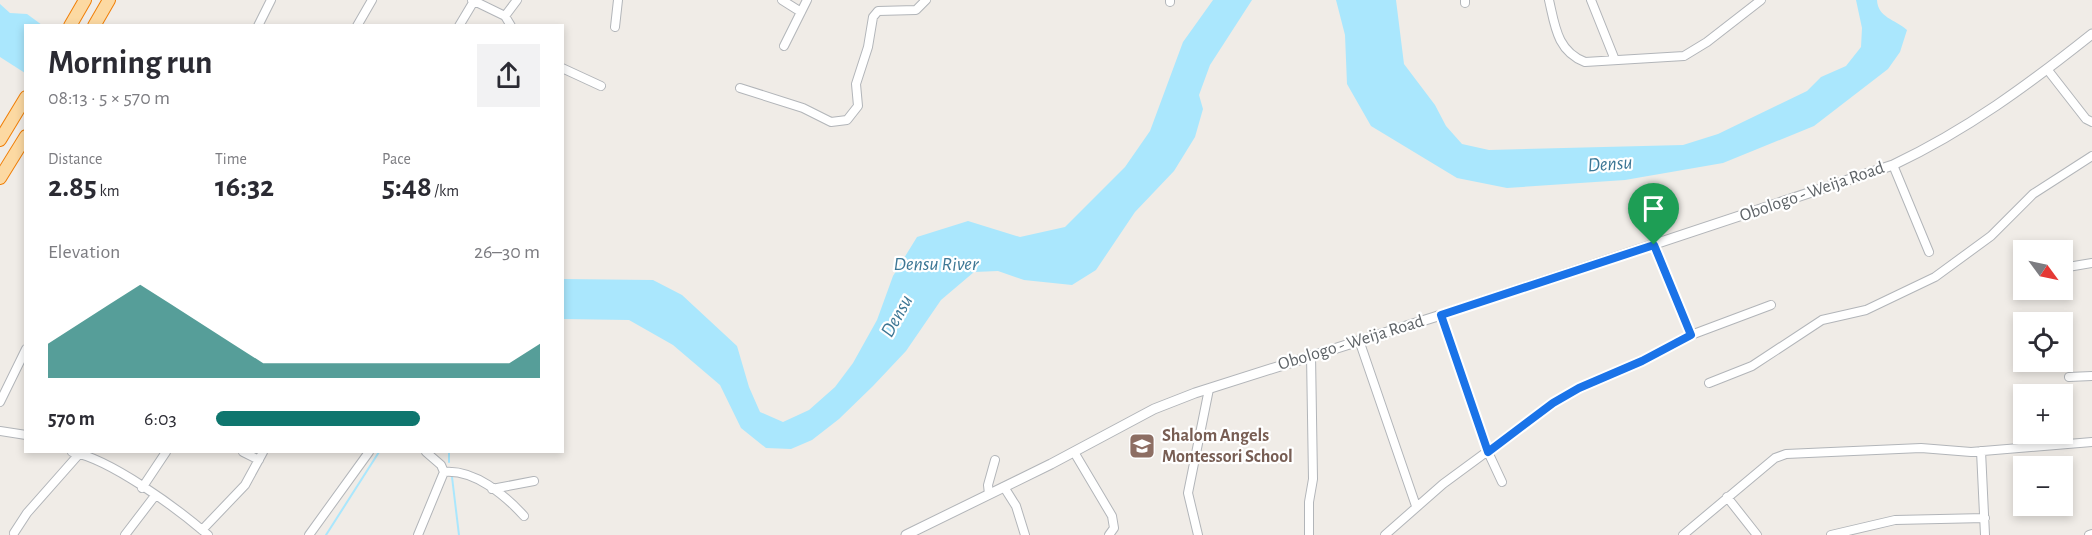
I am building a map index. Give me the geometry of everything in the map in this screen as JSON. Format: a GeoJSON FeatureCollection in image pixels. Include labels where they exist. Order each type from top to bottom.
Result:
{"type":"FeatureCollection","features":[{"type":"Feature","properties":{"kind":"highway"},"geometry":{"type":"LineString","coordinates":[[70,24],[85,0]]}},
{"type":"Feature","properties":{"kind":"highway"},"geometry":{"type":"LineString","coordinates":[[95,24],[109,0]]}},
{"type":"Feature","properties":{"kind":"highway"},"geometry":{"type":"LineString","coordinates":[[0,140],[24,100]]}},
{"type":"Feature","properties":{"kind":"highway"},"geometry":{"type":"LineString","coordinates":[[0,178],[24,139]]}},
{"type":"Feature","properties":{"kind":"street"},"geometry":{"type":"LineString","coordinates":[[259,24],[271,0]]}},
{"type":"Feature","properties":{"kind":"street"},"geometry":{"type":"LineString","coordinates":[[358,24],[372,0]]}},
{"type":"Feature","properties":{"kind":"street"},"geometry":{"type":"LineString","coordinates":[[505,16],[517,0]]}},
{"type":"Feature","properties":{"kind":"street"},"geometry":{"type":"LineString","coordinates":[[615,27],[618,0]]}},
{"type":"Feature","properties":{"kind":"street"},"geometry":{"type":"LineString","coordinates":[[782,0],[801,12]]}},
{"type":"Feature","properties":{"kind":"street"},"geometry":{"type":"LineString","coordinates":[[784,46],[807,0]]}},
{"type":"Feature","properties":{"kind":"street"},"geometry":{"type":"LineString","coordinates":[[740,88],[803,108],[831,122],[847,120],[858,106],[856,84],[868,47],[873,17],[878,10],[916,10],[926,0]]}},
{"type":"Feature","properties":{"kind":"street"},"geometry":{"type":"LineString","coordinates":[[1549,0],[1560,43],[1565,50],[1585,62],[1684,56],[1707,42],[1761,0]]}},
{"type":"Feature","properties":{"kind":"street"},"geometry":{"type":"LineString","coordinates":[[1591,0],[1615,60]]}},
{"type":"Feature","properties":{"kind":"street"},"geometry":{"type":"LineString","coordinates":[[460,24],[473,1],[505,16],[510,24]]}},
{"type":"Feature","properties":{"kind":"street","name":"Obologo - Weija Road"},"geometry":{"type":"LineString","coordinates":[[906,535],[1074,452],[1154,409],[1311,355],[1441,315],[1893,165],[1952,136],[2092,34]]}},
{"type":"Feature","properties":{"kind":"street"},"geometry":{"type":"LineString","coordinates":[[564,69],[601,86]]}},
{"type":"Feature","properties":{"kind":"street"},"geometry":{"type":"LineString","coordinates":[[2047,69],[2086,119],[2092,122]]}},
{"type":"Feature","properties":{"kind":"street"},"geometry":{"type":"LineString","coordinates":[[1709,383],[1752,366],[1822,320],[1866,310],[1935,277],[1991,236],[2033,194],[2092,156]]}},
{"type":"Feature","properties":{"kind":"street"},"geometry":{"type":"LineString","coordinates":[[1893,165],[1929,252]]}},
{"type":"Feature","properties":{"kind":"street"},"geometry":{"type":"LineString","coordinates":[[1654,245],[1691,335]]}},
{"type":"Feature","properties":{"kind":"street"},"geometry":{"type":"LineString","coordinates":[[2073,266],[2092,263]]}},
{"type":"Feature","properties":{"kind":"street"},"geometry":{"type":"LineString","coordinates":[[1385,535],[1416,506],[1553,403],[1579,388],[1642,361],[1691,335],[1771,305]]}},
{"type":"Feature","properties":{"kind":"street"},"geometry":{"type":"LineString","coordinates":[[1441,315],[1488,452],[1502,482]]}},
{"type":"Feature","properties":{"kind":"street"},"geometry":{"type":"LineString","coordinates":[[1359,340],[1416,506]]}},
{"type":"Feature","properties":{"kind":"street"},"geometry":{"type":"LineString","coordinates":[[0,402],[24,353]]}},
{"type":"Feature","properties":{"kind":"street"},"geometry":{"type":"LineString","coordinates":[[1310,535],[1309,502],[1313,479],[1311,355]]}},
{"type":"Feature","properties":{"kind":"street"},"geometry":{"type":"LineString","coordinates":[[2069,378],[2092,376]]}},
{"type":"Feature","properties":{"kind":"street"},"geometry":{"type":"LineString","coordinates":[[1198,535],[1188,502],[1188,493],[1209,389]]}},
{"type":"Feature","properties":{"kind":"street"},"geometry":{"type":"LineString","coordinates":[[0,430],[24,435]]}},
{"type":"Feature","properties":{"kind":"street"},"geometry":{"type":"LineString","coordinates":[[1683,535],[1774,458],[1786,454],[1920,448],[1981,450],[2092,442]]}},
{"type":"Feature","properties":{"kind":"street"},"geometry":{"type":"LineString","coordinates":[[1981,450],[1985,535],[1992,535]]}},
{"type":"Feature","properties":{"kind":"street"},"geometry":{"type":"LineString","coordinates":[[1074,452],[1112,516],[1114,528],[1108,535]]}},
{"type":"Feature","properties":{"kind":"street"},"geometry":{"type":"LineString","coordinates":[[14,533],[27,513],[75,453]]}},
{"type":"Feature","properties":{"kind":"street"},"geometry":{"type":"LineString","coordinates":[[78,453],[118,471],[205,533],[245,485],[262,453]]}},
{"type":"Feature","properties":{"kind":"street"},"geometry":{"type":"LineString","coordinates":[[142,488],[164,453]]}},
{"type":"Feature","properties":{"kind":"street"},"geometry":{"type":"LineString","coordinates":[[245,453],[259,460]]}},
{"type":"Feature","properties":{"kind":"street"},"geometry":{"type":"LineString","coordinates":[[309,535],[368,453]]}},
{"type":"Feature","properties":{"kind":"street"},"geometry":{"type":"LineString","coordinates":[[418,535],[444,472],[441,465],[427,453]]}},
{"type":"Feature","properties":{"kind":"street"},"geometry":{"type":"LineString","coordinates":[[989,494],[988,485],[995,460]]}},
{"type":"Feature","properties":{"kind":"street"},"geometry":{"type":"LineString","coordinates":[[444,472],[464,473],[509,500],[524,516]]}},
{"type":"Feature","properties":{"kind":"street"},"geometry":{"type":"LineString","coordinates":[[492,489],[534,481]]}},
{"type":"Feature","properties":{"kind":"street"},"geometry":{"type":"LineString","coordinates":[[1004,487],[1016,506],[1025,535]]}},
{"type":"Feature","properties":{"kind":"street"},"geometry":{"type":"LineString","coordinates":[[125,535],[154,497]]}},
{"type":"Feature","properties":{"kind":"street"},"geometry":{"type":"LineString","coordinates":[[1727,497],[1757,535]]}},
{"type":"Feature","properties":{"kind":"street"},"geometry":{"type":"LineString","coordinates":[[1832,535],[1895,520],[1985,518]]}},
{"type":"Feature","properties":{"kind":"water","name":"Densu River"},"geometry":{"type":"Polygon","coordinates":[[[1213,0],[1252,0],[1210,65],[1199,95],[1203,109],[1195,137],[1174,171],[1135,212],[1096,270],[1072,285],[1024,280],[998,271],[974,272],[941,300],[906,351],[873,386],[839,419],[812,440],[791,449],[766,448],[741,428],[720,385],[673,345],[629,320],[564,319],[564,279],[653,280],[682,295],[737,346],[749,387],[760,412],[783,422],[809,410],[835,387],[853,363],[877,320],[893,276],[917,237],[968,221],[1020,237],[1065,227],[1125,167],[1150,131],[1183,42],[1213,0]]]}},
{"type":"Feature","properties":{"kind":"water","name":"Densu"},"geometry":{"type":"Polygon","coordinates":[[[1336,0],[1396,0],[1404,64],[1435,105],[1446,126],[1462,144],[1489,150],[1683,145],[1718,134],[1807,91],[1821,77],[1846,66],[1861,47],[1862,28],[1856,0],[1877,0],[1880,11],[1884,15],[1907,30],[1900,52],[1888,69],[1814,126],[1723,163],[1625,180],[1507,188],[1457,178],[1371,126],[1347,84],[1345,35],[1336,0]]]}},
{"type":"Feature","properties":{"kind":"water"},"geometry":{"type":"Polygon","coordinates":[[[0,4],[10,13],[27,14],[41,24],[24,24],[24,72],[0,57],[0,4]]]}},
{"type":"Feature","properties":{"kind":"waterway"},"geometry":{"type":"LineString","coordinates":[[326,535],[378,453]]}},
{"type":"Feature","properties":{"kind":"waterway"},"geometry":{"type":"LineString","coordinates":[[449,453],[449,462]]}},
{"type":"Feature","properties":{"kind":"waterway"},"geometry":{"type":"LineString","coordinates":[[452,477],[459,535]]}},
{"type":"Feature","properties":{"kind":"place","name":"Shalom Angels Montessori School"},"geometry":{"type":"Point","coordinates":[1142,446]}},
{"type":"Feature","properties":{"kind":"route"},"geometry":{"type":"LineString","coordinates":[[1654,245],[1691,335],[1642,361],[1579,388],[1553,403],[1488,452],[1441,315],[1654,245]]}}]}
